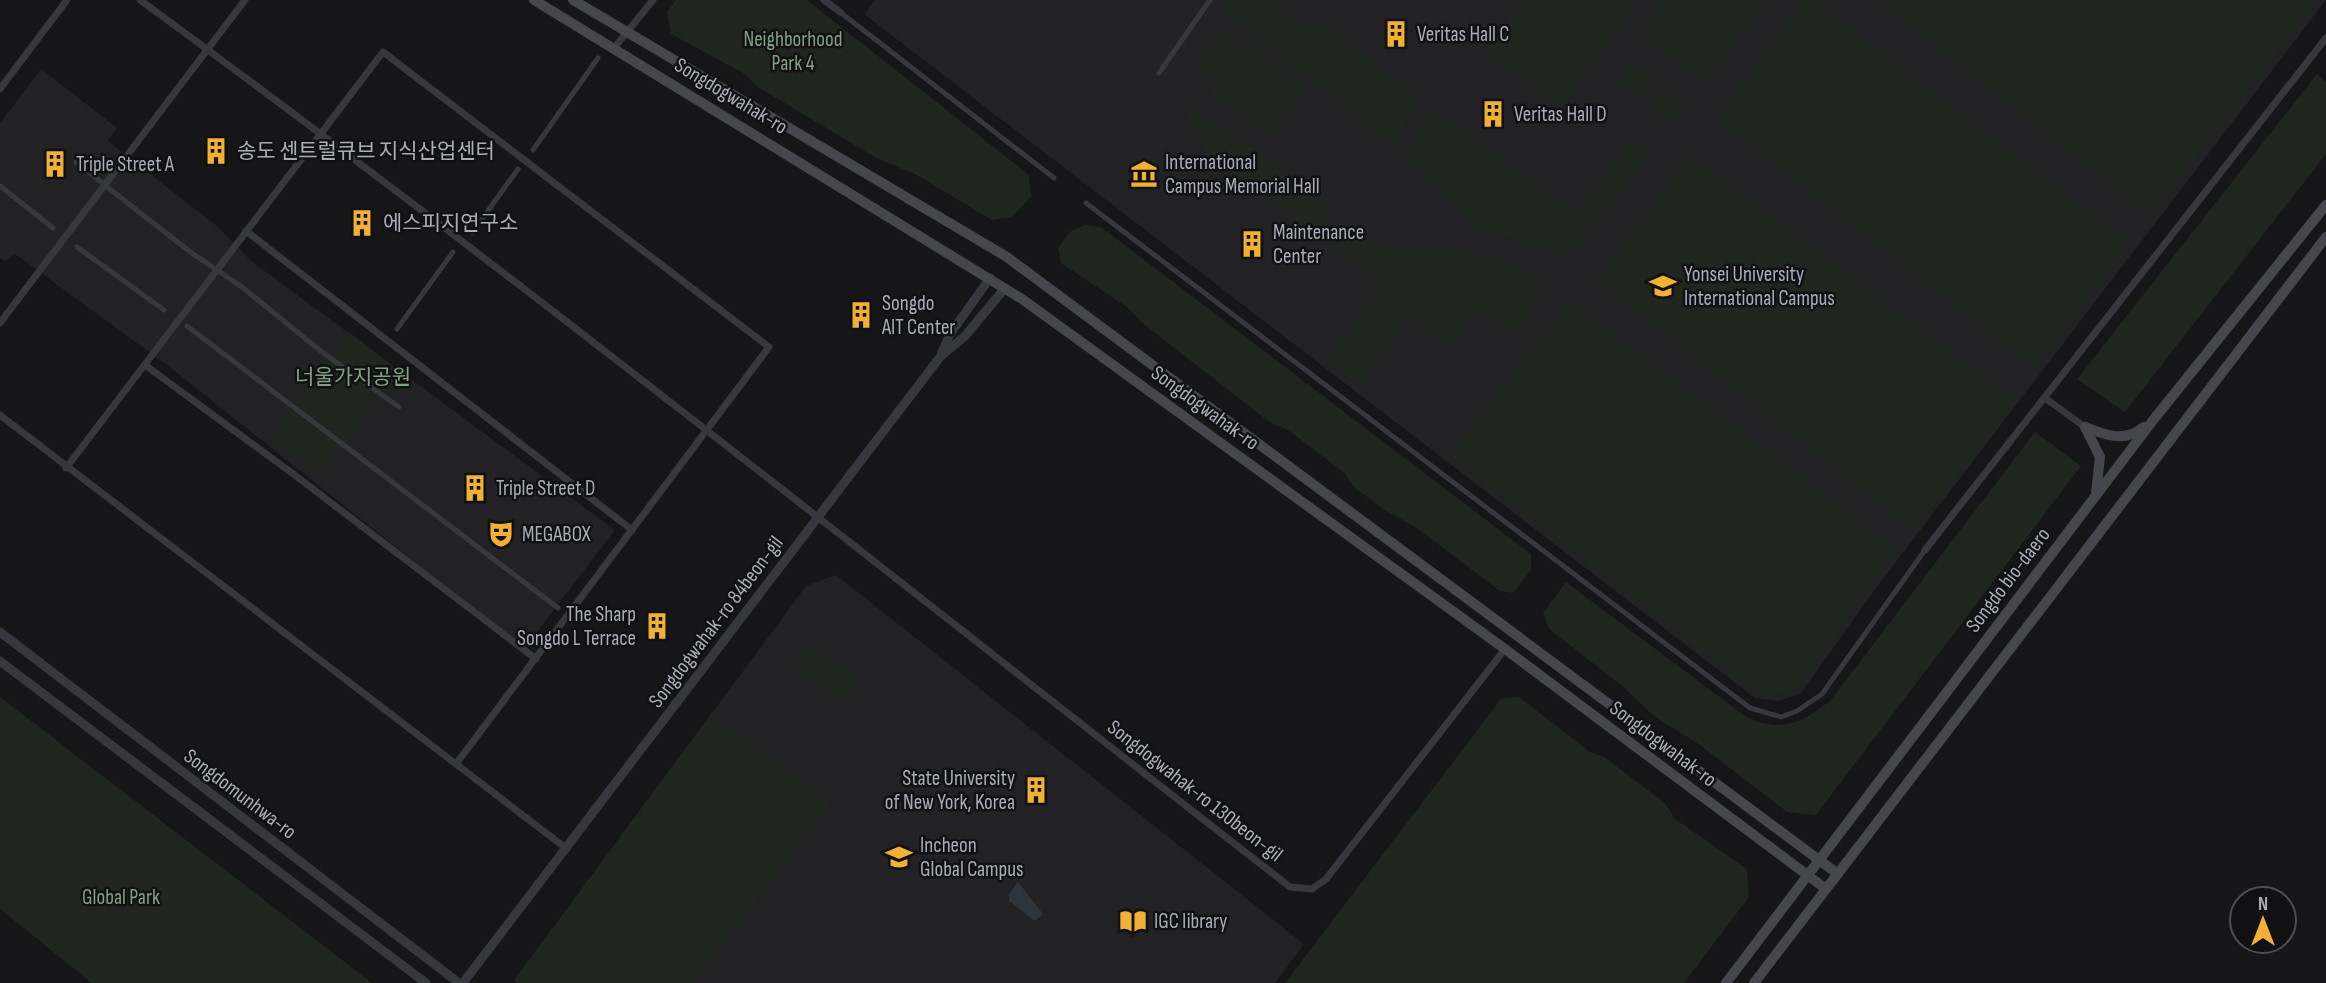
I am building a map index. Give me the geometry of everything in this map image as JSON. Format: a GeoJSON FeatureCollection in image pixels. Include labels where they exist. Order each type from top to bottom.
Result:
{"type":"FeatureCollection","features":[{"type":"Feature","properties":{"kind":"main road","name":"Songdogwahak-ro"},"geometry":{"type":"LineString","coordinates":[[534,0],[990,278],[1505,649],[1826,889]]}},
{"type":"Feature","properties":{"kind":"main road","name":"Songdogwahak-ro"},"geometry":{"type":"LineString","coordinates":[[573,0],[1007,257],[1838,874]]}},
{"type":"Feature","properties":{"kind":"main road","name":"Songdo bio-daero"},"geometry":{"type":"LineString","coordinates":[[1726,983],[2154,419],[2326,205]]}},
{"type":"Feature","properties":{"kind":"main road","name":"Songdo bio-daero"},"geometry":{"type":"LineString","coordinates":[[1754,983],[2326,237]]}},
{"type":"Feature","properties":{"kind":"main road"},"geometry":{"type":"LineString","coordinates":[[2085,427],[2113,438],[2139,431],[2154,419]]}},
{"type":"Feature","properties":{"kind":"main road"},"geometry":{"type":"LineString","coordinates":[[2085,427],[2100,457],[2096,495]]}},
{"type":"Feature","properties":{"kind":"street"},"geometry":{"type":"LineString","coordinates":[[0,89],[67,0]]}},
{"type":"Feature","properties":{"kind":"street","name":"Songdogwahak-ro 130beon-gil"},"geometry":{"type":"LineString","coordinates":[[141,0],[322,133],[708,429],[817,518],[1290,887],[1312,889],[1326,879],[1505,649]]}},
{"type":"Feature","properties":{"kind":"street"},"geometry":{"type":"LineString","coordinates":[[0,323],[245,0]]}},
{"type":"Feature","properties":{"kind":"street"},"geometry":{"type":"LineString","coordinates":[[614,48],[653,0]]}},
{"type":"Feature","properties":{"kind":"street"},"geometry":{"type":"LineString","coordinates":[[824,0],[1054,178]]}},
{"type":"Feature","properties":{"kind":"street"},"geometry":{"type":"LineString","coordinates":[[1159,73],[1210,0]]}},
{"type":"Feature","properties":{"kind":"street"},"geometry":{"type":"LineString","coordinates":[[1086,203],[1750,708],[1781,717],[1797,712],[1822,694],[1925,550],[2326,38]]}},
{"type":"Feature","properties":{"kind":"street"},"geometry":{"type":"LineString","coordinates":[[66,468],[383,52],[769,347],[456,764]]}},
{"type":"Feature","properties":{"kind":"street"},"geometry":{"type":"LineString","coordinates":[[533,150],[598,58]]}},
{"type":"Feature","properties":{"kind":"street"},"geometry":{"type":"LineString","coordinates":[[76,162],[192,254],[242,288],[322,352],[398,407]]}},
{"type":"Feature","properties":{"kind":"street"},"geometry":{"type":"LineString","coordinates":[[472,233],[518,169]]}},
{"type":"Feature","properties":{"kind":"street"},"geometry":{"type":"LineString","coordinates":[[0,187],[53,228]]}},
{"type":"Feature","properties":{"kind":"street"},"geometry":{"type":"LineString","coordinates":[[246,231],[632,530]]}},
{"type":"Feature","properties":{"kind":"street"},"geometry":{"type":"LineString","coordinates":[[77,247],[164,310]]}},
{"type":"Feature","properties":{"kind":"street"},"geometry":{"type":"LineString","coordinates":[[397,329],[453,252]]}},
{"type":"Feature","properties":{"kind":"street","name":"Songdogwahak-ro 84beon-gil"},"geometry":{"type":"LineString","coordinates":[[461,983],[567,849],[940,357],[950,334],[990,278]]}},
{"type":"Feature","properties":{"kind":"street"},"geometry":{"type":"LineString","coordinates":[[940,357],[965,337],[1004,288]]}},
{"type":"Feature","properties":{"kind":"street"},"geometry":{"type":"LineString","coordinates":[[187,326],[558,608]]}},
{"type":"Feature","properties":{"kind":"street"},"geometry":{"type":"LineString","coordinates":[[145,365],[292,472],[536,659]]}},
{"type":"Feature","properties":{"kind":"street"},"geometry":{"type":"LineString","coordinates":[[2045,398],[2085,427]]}},
{"type":"Feature","properties":{"kind":"street"},"geometry":{"type":"LineString","coordinates":[[0,415],[567,849]]}},
{"type":"Feature","properties":{"kind":"street","name":"Songdomunhwa-ro"},"geometry":{"type":"LineString","coordinates":[[0,632],[461,983]]}},
{"type":"Feature","properties":{"kind":"street","name":"Songdomunhwa-ro"},"geometry":{"type":"LineString","coordinates":[[0,661],[426,983]]}},
{"type":"Feature","properties":{"kind":"shaded area","name":"Yonsei University International Campus"},"geometry":{"type":"Polygon","coordinates":[[[875,0],[2326,0],[1876,588],[1801,693],[1779,701],[1755,698],[864,14],[875,0]]]}},
{"type":"Feature","properties":{"kind":"shaded area"},"geometry":{"type":"Polygon","coordinates":[[[41,69],[117,128],[108,141],[218,227],[250,260],[615,530],[524,649],[171,368],[15,254],[5,261],[0,258],[0,123],[41,69]]]}},
{"type":"Feature","properties":{"kind":"shaded area","name":"Incheon Global Campus"},"geometry":{"type":"Polygon","coordinates":[[[836,575],[1304,944],[1275,983],[516,983],[515,979],[806,586],[836,575]]]}},
{"type":"Feature","properties":{"kind":"shaded area"},"geometry":{"type":"Polygon","coordinates":[[[1018,882],[1043,914],[1035,921],[1009,901],[1009,894],[1018,882]]]}},
{"type":"Feature","properties":{"kind":"green space","name":"Neighborhood Park 4"},"geometry":{"type":"Polygon","coordinates":[[[676,0],[807,0],[1029,175],[1031,197],[1012,217],[992,220],[915,174],[878,159],[758,87],[743,73],[671,34],[667,12],[676,0]]]}},
{"type":"Feature","properties":{"kind":"green space"},"geometry":{"type":"Polygon","coordinates":[[[1226,0],[1271,0],[1310,29],[1319,19],[1420,99],[1390,146],[1336,96],[1297,70],[1221,6],[1226,0]]]}},
{"type":"Feature","properties":{"kind":"green space"},"geometry":{"type":"Polygon","coordinates":[[[1523,0],[1622,0],[1633,9],[1560,106],[1484,52],[1523,0]]]}},
{"type":"Feature","properties":{"kind":"green space"},"geometry":{"type":"Polygon","coordinates":[[[1659,0],[1769,0],[1704,82],[1640,35],[1663,4],[1659,0]]]}},
{"type":"Feature","properties":{"kind":"green space"},"geometry":{"type":"Polygon","coordinates":[[[1804,0],[1820,0],[1835,17],[2129,242],[2034,368],[1717,119],[1804,0]]]}},
{"type":"Feature","properties":{"kind":"green space"},"geometry":{"type":"Polygon","coordinates":[[[1881,0],[2316,0],[2150,216],[1927,40],[1881,0]]]}},
{"type":"Feature","properties":{"kind":"green space"},"geometry":{"type":"Polygon","coordinates":[[[1222,31],[1242,47],[1215,81],[1196,65],[1222,31]]]}},
{"type":"Feature","properties":{"kind":"green space"},"geometry":{"type":"Polygon","coordinates":[[[1248,45],[1305,90],[1272,135],[1210,94],[1248,45]]]}},
{"type":"Feature","properties":{"kind":"green space"},"geometry":{"type":"Polygon","coordinates":[[[1632,62],[1654,78],[1638,99],[1617,83],[1632,62]]]}},
{"type":"Feature","properties":{"kind":"green space"},"geometry":{"type":"Polygon","coordinates":[[[2317,74],[2326,82],[2326,154],[2125,412],[2077,379],[2317,74]]]}},
{"type":"Feature","properties":{"kind":"green space"},"geometry":{"type":"Polygon","coordinates":[[[1665,87],[1686,104],[1670,124],[1649,108],[1665,87]]]}},
{"type":"Feature","properties":{"kind":"green space"},"geometry":{"type":"Polygon","coordinates":[[[1181,104],[1259,152],[1325,207],[1330,219],[1320,233],[1208,156],[1181,104]]]}},
{"type":"Feature","properties":{"kind":"green space"},"geometry":{"type":"Polygon","coordinates":[[[1434,108],[1575,214],[1630,139],[1650,156],[1567,256],[1479,230],[1402,156],[1434,108]]]}},
{"type":"Feature","properties":{"kind":"green space"},"geometry":{"type":"Polygon","coordinates":[[[1690,155],[2016,401],[1914,531],[1596,280],[1690,155]]]}},
{"type":"Feature","properties":{"kind":"green space"},"geometry":{"type":"Polygon","coordinates":[[[1085,225],[1101,227],[1531,554],[1531,570],[1513,593],[1500,591],[1414,526],[1386,511],[1355,488],[1344,473],[1291,432],[1268,421],[1141,322],[1127,307],[1061,263],[1058,248],[1071,231],[1085,225]]]}},
{"type":"Feature","properties":{"kind":"green space"},"geometry":{"type":"Polygon","coordinates":[[[1346,232],[1371,244],[1404,251],[1457,251],[1499,260],[1545,284],[1520,332],[1506,331],[1476,311],[1450,346],[1410,316],[1360,384],[1327,361],[1382,284],[1334,246],[1346,232]]]}},
{"type":"Feature","properties":{"kind":"green space"},"geometry":{"type":"Polygon","coordinates":[[[1569,301],[1896,548],[1798,688],[1781,695],[1758,694],[1450,456],[1569,301]]]}},
{"type":"Feature","properties":{"kind":"green space","name":"너울가지공원"},"geometry":{"type":"Polygon","coordinates":[[[349,332],[398,370],[319,474],[271,437],[349,332]]]}},
{"type":"Feature","properties":{"kind":"green space"},"geometry":{"type":"Polygon","coordinates":[[[2035,432],[2081,466],[1816,815],[1787,812],[1700,745],[1654,716],[1621,685],[1549,629],[1543,613],[1566,582],[1745,716],[1779,725],[1799,720],[1830,701],[2035,432]]]}},
{"type":"Feature","properties":{"kind":"green space"},"geometry":{"type":"Polygon","coordinates":[[[810,646],[833,660],[860,685],[845,704],[812,682],[796,665],[810,646]]]}},
{"type":"Feature","properties":{"kind":"green space","name":"Global Park"},"geometry":{"type":"Polygon","coordinates":[[[0,697],[372,983],[92,983],[0,909],[0,697]]]}},
{"type":"Feature","properties":{"kind":"green space"},"geometry":{"type":"Polygon","coordinates":[[[1519,697],[1590,752],[1604,757],[1665,803],[1675,819],[1747,869],[1749,897],[1684,983],[1285,983],[1501,699],[1519,697]]]}},
{"type":"Feature","properties":{"kind":"green space"},"geometry":{"type":"Polygon","coordinates":[[[711,714],[831,803],[692,983],[516,983],[515,979],[711,714]]]}},
{"type":"Feature","properties":{"kind":"place","name":"Veritas Hall C"},"geometry":{"type":"Point","coordinates":[1396,34]}},
{"type":"Feature","properties":{"kind":"place","name":"Veritas Hall D"},"geometry":{"type":"Point","coordinates":[1493,114]}},
{"type":"Feature","properties":{"kind":"place","name":"송도 센트럴큐브 지식산업센터"},"geometry":{"type":"Point","coordinates":[216,151]}},
{"type":"Feature","properties":{"kind":"place","name":"Triple Street A"},"geometry":{"type":"Point","coordinates":[55,164]}},
{"type":"Feature","properties":{"kind":"place","name":"International Campus Memorial Hall"},"geometry":{"type":"Point","coordinates":[1144,174]}},
{"type":"Feature","properties":{"kind":"place","name":"에스피지연구소"},"geometry":{"type":"Point","coordinates":[362,223]}},
{"type":"Feature","properties":{"kind":"place","name":"Maintenance Center"},"geometry":{"type":"Point","coordinates":[1252,244]}},
{"type":"Feature","properties":{"kind":"place","name":"Yonsei University International Campus"},"geometry":{"type":"Point","coordinates":[1663,286]}},
{"type":"Feature","properties":{"kind":"place","name":"Songdo AIT Center"},"geometry":{"type":"Point","coordinates":[861,315]}},
{"type":"Feature","properties":{"kind":"place","name":"Triple Street D"},"geometry":{"type":"Point","coordinates":[475,488]}},
{"type":"Feature","properties":{"kind":"place","name":"MEGABOX"},"geometry":{"type":"Point","coordinates":[501,534]}},
{"type":"Feature","properties":{"kind":"place","name":"The Sharp Songdo L Terrace"},"geometry":{"type":"Point","coordinates":[657,626]}},
{"type":"Feature","properties":{"kind":"place","name":"State University of New York, Korea"},"geometry":{"type":"Point","coordinates":[1036,790]}},
{"type":"Feature","properties":{"kind":"place","name":"Incheon Global Campus"},"geometry":{"type":"Point","coordinates":[899,857]}},
{"type":"Feature","properties":{"kind":"place","name":"IGC library"},"geometry":{"type":"Point","coordinates":[1133,921]}}]}
